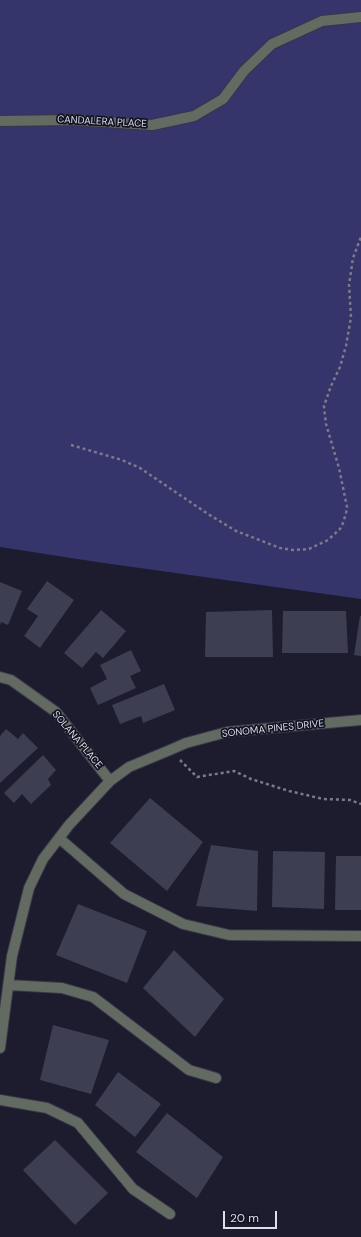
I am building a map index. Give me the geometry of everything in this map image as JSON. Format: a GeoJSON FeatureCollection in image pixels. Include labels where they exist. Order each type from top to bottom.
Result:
{"type":"FeatureCollection","features":[{"type":"Feature","properties":{"kind":"street","name":"CANDALERA PLACE"},"geometry":{"type":"LineString","coordinates":[[0,121],[71,120],[152,125],[194,116],[223,99],[244,71],[272,44],[322,21],[361,17]]}},
{"type":"Feature","properties":{"kind":"street","name":"SOLANA PLACE"},"geometry":{"type":"LineString","coordinates":[[0,677],[11,680],[56,712],[110,781]]}},
{"type":"Feature","properties":{"kind":"street","name":"SONOMA PINES DRIVE"},"geometry":{"type":"LineString","coordinates":[[0,1048],[12,956],[29,888],[43,859],[69,825],[110,781],[129,767],[186,743],[227,732],[361,720]]}},
{"type":"Feature","properties":{"kind":"street"},"geometry":{"type":"LineString","coordinates":[[59,838],[124,894],[183,924],[229,935],[361,936]]}},
{"type":"Feature","properties":{"kind":"street"},"geometry":{"type":"LineString","coordinates":[[8,985],[62,988],[93,997],[189,1070],[216,1078]]}},
{"type":"Feature","properties":{"kind":"street"},"geometry":{"type":"LineString","coordinates":[[0,1100],[47,1108],[78,1123],[133,1189],[170,1214]]}},
{"type":"Feature","properties":{"kind":"path"},"geometry":{"type":"LineString","coordinates":[[71,445],[122,460],[140,468],[236,531],[286,550],[309,549],[328,540],[340,529],[343,524],[347,507],[339,468],[326,424],[324,406],[340,367],[349,336],[352,317],[349,285],[352,258],[361,236]]}},
{"type":"Feature","properties":{"kind":"path"},"geometry":{"type":"LineString","coordinates":[[170,750],[197,777],[234,771],[251,779],[289,791],[323,799],[350,800],[361,804]]}},
{"type":"Feature","properties":{"kind":"shaded area"},"geometry":{"type":"Polygon","coordinates":[[[0,0],[361,0],[361,599],[0,547],[0,0]]]}},
{"type":"Feature","properties":{"kind":"building"},"geometry":{"type":"Polygon","coordinates":[[[47,581],[74,600],[40,648],[24,636],[38,616],[27,609],[47,581]]]}},
{"type":"Feature","properties":{"kind":"building"},"geometry":{"type":"Polygon","coordinates":[[[0,582],[22,591],[8,625],[1,622],[0,625],[0,582]]]}},
{"type":"Feature","properties":{"kind":"building"},"geometry":{"type":"Polygon","coordinates":[[[101,610],[126,631],[103,658],[96,652],[82,668],[64,653],[101,610]]]}},
{"type":"Feature","properties":{"kind":"building"},"geometry":{"type":"Polygon","coordinates":[[[272,610],[273,657],[205,657],[206,612],[272,610]]]}},
{"type":"Feature","properties":{"kind":"building"},"geometry":{"type":"Polygon","coordinates":[[[283,611],[346,611],[348,653],[282,653],[283,611]]]}},
{"type":"Feature","properties":{"kind":"building"},"geometry":{"type":"Polygon","coordinates":[[[361,616],[361,656],[354,655],[361,616]]]}},
{"type":"Feature","properties":{"kind":"building"},"geometry":{"type":"Polygon","coordinates":[[[131,650],[141,671],[130,676],[136,688],[98,705],[90,688],[107,679],[100,665],[131,650]]]}},
{"type":"Feature","properties":{"kind":"building"},"geometry":{"type":"Polygon","coordinates":[[[164,684],[175,710],[143,723],[141,716],[120,724],[112,705],[164,684]]]}},
{"type":"Feature","properties":{"kind":"building"},"geometry":{"type":"Polygon","coordinates":[[[6,729],[18,739],[23,733],[38,748],[0,783],[0,736],[6,729]]]}},
{"type":"Feature","properties":{"kind":"building"},"geometry":{"type":"Polygon","coordinates":[[[43,755],[56,770],[48,779],[51,785],[31,804],[22,794],[14,803],[4,793],[43,755]]]}},
{"type":"Feature","properties":{"kind":"building"},"geometry":{"type":"Polygon","coordinates":[[[150,798],[203,842],[167,891],[110,843],[150,798]]]}},
{"type":"Feature","properties":{"kind":"building"},"geometry":{"type":"Polygon","coordinates":[[[211,845],[258,851],[257,911],[196,906],[211,845]]]}},
{"type":"Feature","properties":{"kind":"building"},"geometry":{"type":"Polygon","coordinates":[[[273,851],[325,852],[324,909],[272,907],[273,851]]]}},
{"type":"Feature","properties":{"kind":"building"},"geometry":{"type":"Polygon","coordinates":[[[336,856],[361,856],[361,910],[335,910],[336,856]]]}},
{"type":"Feature","properties":{"kind":"building"},"geometry":{"type":"Polygon","coordinates":[[[78,904],[147,931],[127,983],[56,955],[78,904]]]}},
{"type":"Feature","properties":{"kind":"building"},"geometry":{"type":"Polygon","coordinates":[[[174,950],[224,999],[195,1037],[143,988],[174,950]]]}},
{"type":"Feature","properties":{"kind":"building"},"geometry":{"type":"Polygon","coordinates":[[[53,1025],[109,1040],[91,1094],[40,1080],[53,1025]]]}},
{"type":"Feature","properties":{"kind":"building"},"geometry":{"type":"Polygon","coordinates":[[[118,1072],[161,1104],[135,1137],[95,1105],[118,1072]]]}},
{"type":"Feature","properties":{"kind":"building"},"geometry":{"type":"Polygon","coordinates":[[[167,1113],[223,1157],[197,1198],[136,1152],[167,1113]]]}},
{"type":"Feature","properties":{"kind":"building"},"geometry":{"type":"Polygon","coordinates":[[[55,1140],[108,1193],[75,1225],[23,1170],[55,1140]]]}}]}
